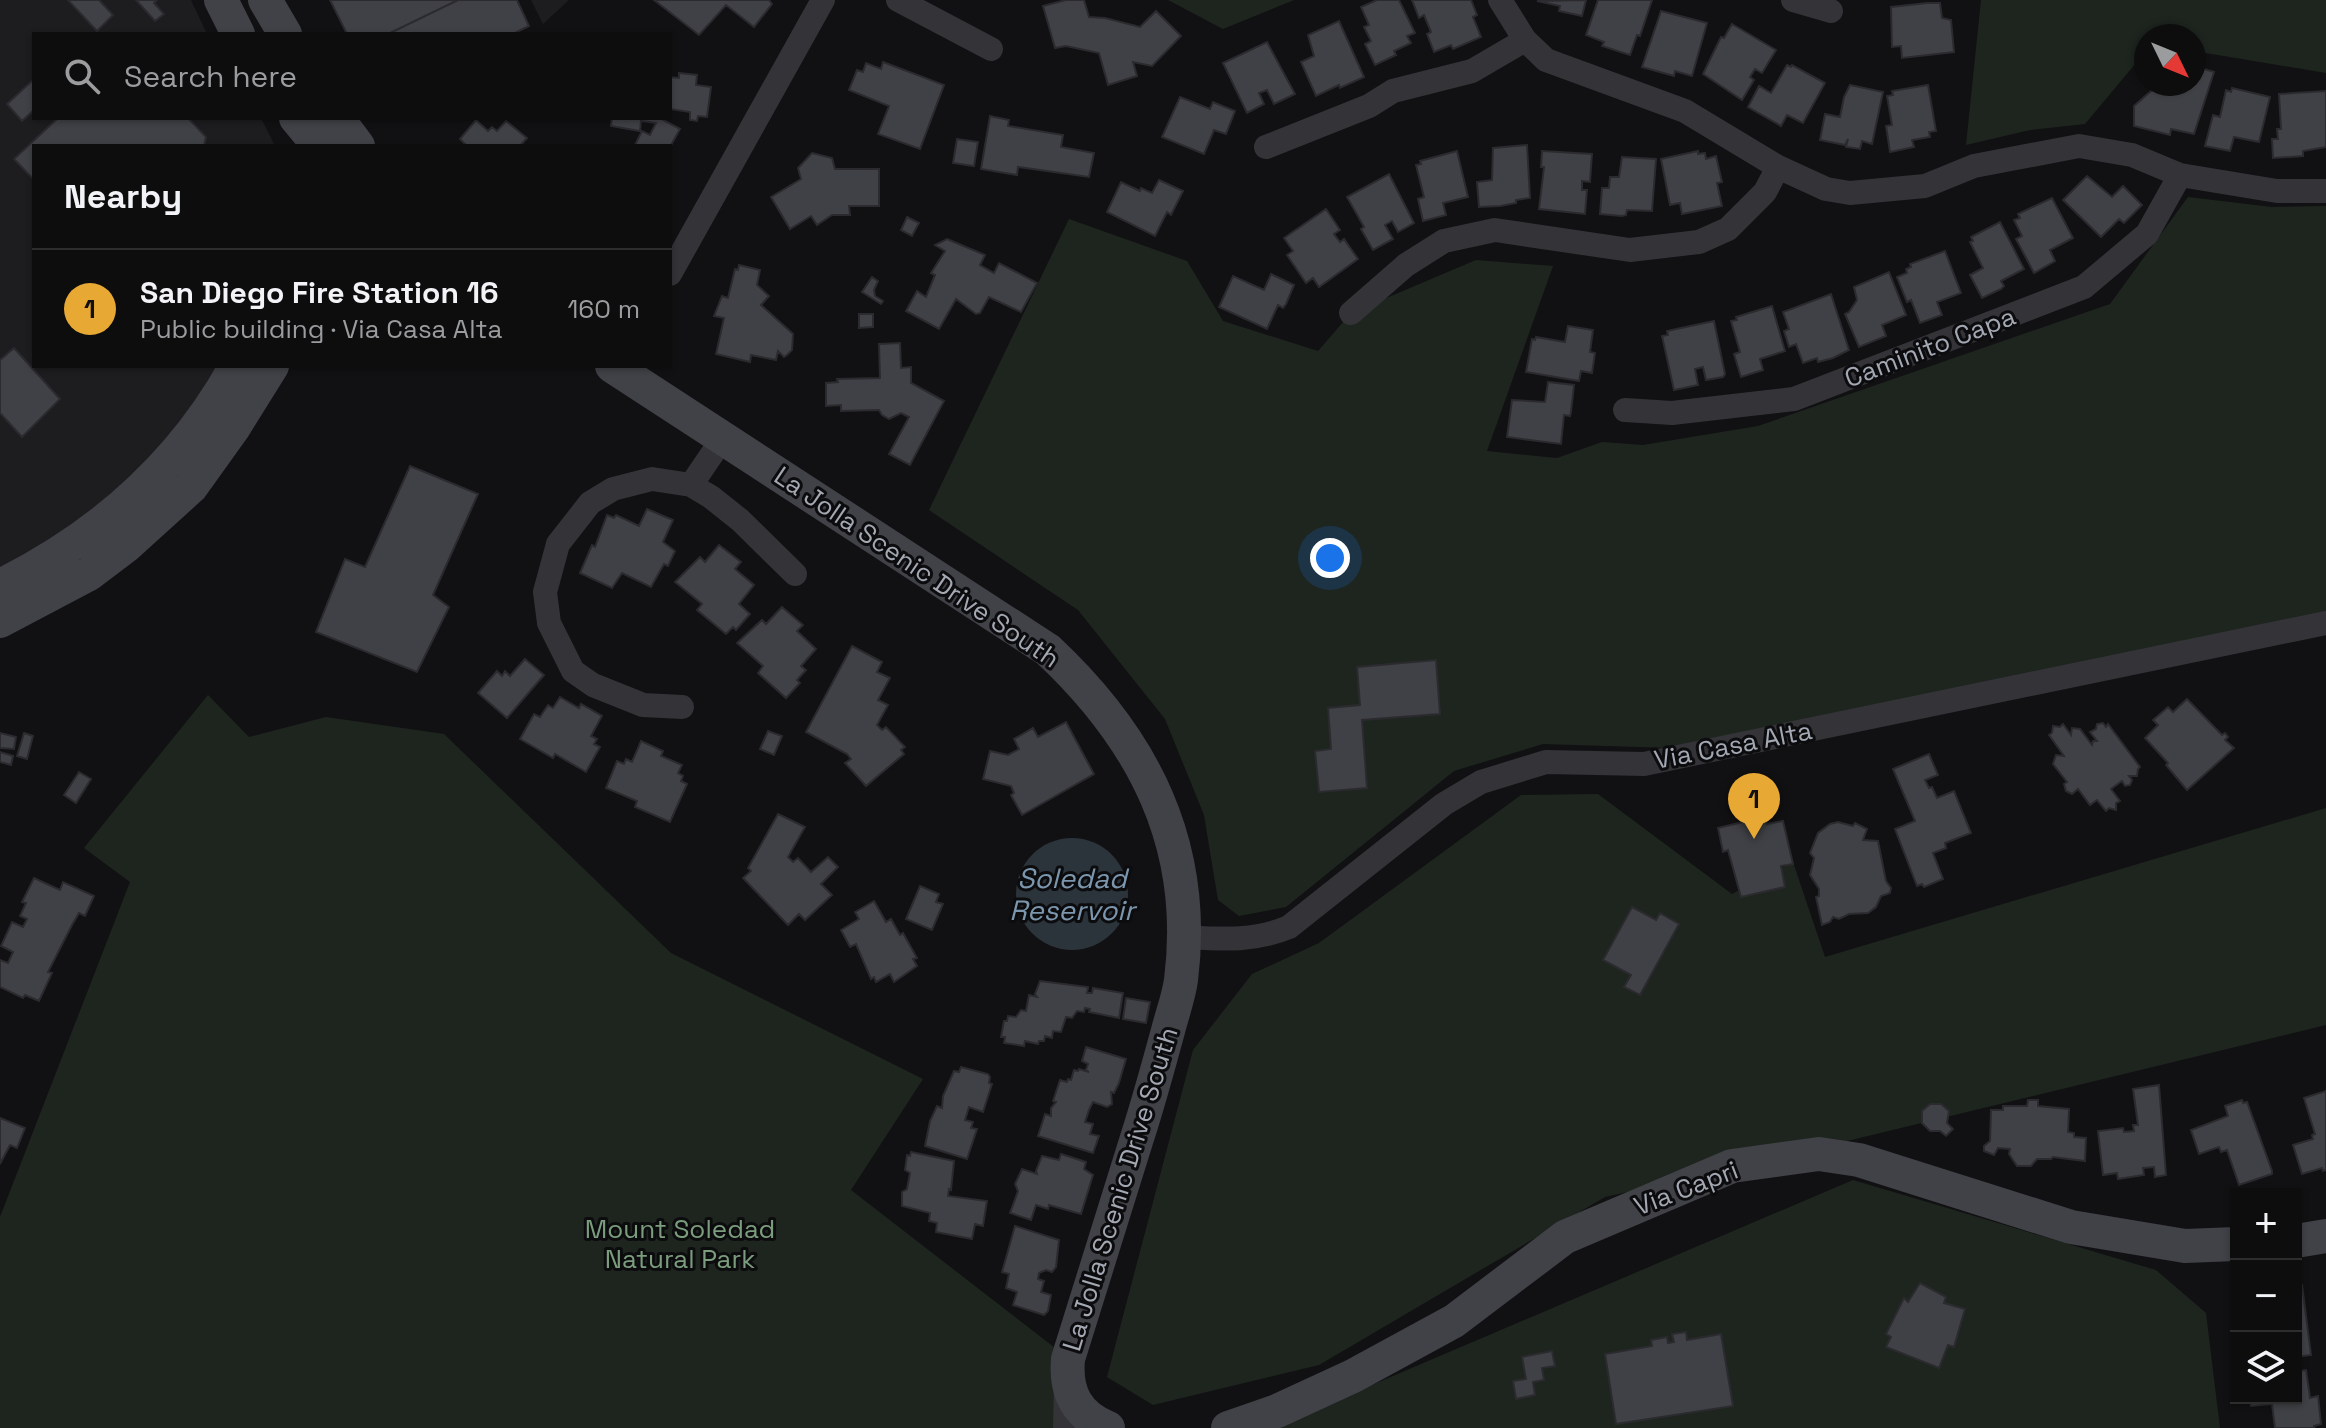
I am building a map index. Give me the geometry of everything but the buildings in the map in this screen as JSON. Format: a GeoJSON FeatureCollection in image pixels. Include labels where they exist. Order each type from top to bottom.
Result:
{"type":"FeatureCollection","features":[{"type":"Feature","properties":{"kind":"street"},"geometry":{"type":"LineString","coordinates":[[221,0],[237,32]]}},
{"type":"Feature","properties":{"kind":"street"},"geometry":{"type":"LineString","coordinates":[[265,0],[284,32]]}},
{"type":"Feature","properties":{"kind":"street"},"geometry":{"type":"LineString","coordinates":[[672,270],[823,0]]}},
{"type":"Feature","properties":{"kind":"street"},"geometry":{"type":"LineString","coordinates":[[898,0],[991,49]]}},
{"type":"Feature","properties":{"kind":"street"},"geometry":{"type":"LineString","coordinates":[[1500,0],[1525,40],[1546,60],[1685,111],[1778,167],[1826,189],[1850,193],[1925,186],[1974,166],[2079,146],[2132,155],[2180,175],[2277,191],[2326,191]]}},
{"type":"Feature","properties":{"kind":"street"},"geometry":{"type":"LineString","coordinates":[[1793,0],[1831,11]]}},
{"type":"Feature","properties":{"kind":"street"},"geometry":{"type":"LineString","coordinates":[[1266,147],[1369,106],[1393,91],[1472,71],[1525,40]]}},
{"type":"Feature","properties":{"kind":"street"},"geometry":{"type":"LineString","coordinates":[[298,120],[317,144]]}},
{"type":"Feature","properties":{"kind":"street"},"geometry":{"type":"LineString","coordinates":[[338,120],[356,144]]}},
{"type":"Feature","properties":{"kind":"street"},"geometry":{"type":"LineString","coordinates":[[1351,313],[1406,265],[1444,241],[1495,230],[1630,250],[1699,242],[1728,229],[1765,192],[1778,167]]}},
{"type":"Feature","properties":{"kind":"street","name":"Caminito Capa"},"geometry":{"type":"LineString","coordinates":[[1625,410],[1672,413],[1794,399],[2084,287],[2147,234],[2180,175]]}},
{"type":"Feature","properties":{"kind":"street"},"geometry":{"type":"LineString","coordinates":[[0,586],[76,544],[133,498],[168,464],[235,368]]}},
{"type":"Feature","properties":{"kind":"street"},"geometry":{"type":"LineString","coordinates":[[0,621],[89,574],[126,546],[191,487],[248,407],[271,368]]}},
{"type":"Feature","properties":{"kind":"street","name":"La Jolla Scenic Drive South"},"geometry":{"type":"LineString","coordinates":[[618,368],[1048,650],[1082,682],[1127,739],[1158,796],[1179,865],[1183,937],[1181,982],[1152,1092],[1068,1359],[1066,1379]]}},
{"type":"Feature","properties":{"kind":"street"},"geometry":{"type":"LineString","coordinates":[[691,485],[723,438]]}},
{"type":"Feature","properties":{"kind":"street"},"geometry":{"type":"LineString","coordinates":[[682,707],[643,705],[593,685],[573,671],[549,623],[545,592],[558,544],[590,503],[613,489],[652,479],[691,485],[740,520],[795,574]]}},
{"type":"Feature","properties":{"kind":"street","name":"Via Casa Alta"},"geometry":{"type":"LineString","coordinates":[[1183,937],[1232,940],[1270,935],[1289,927],[1444,804],[1481,782],[1546,762],[1644,764],[2326,623]]}},
{"type":"Feature","properties":{"kind":"street","name":"Via Capri"},"geometry":{"type":"LineString","coordinates":[[1228,1428],[1277,1411],[1340,1382],[1454,1321],[1565,1237],[1732,1166],[1819,1154],[1845,1158],[2071,1227],[2185,1246],[2230,1244]]}},
{"type":"Feature","properties":{"kind":"street"},"geometry":{"type":"LineString","coordinates":[[2302,1240],[2326,1236]]}},
{"type":"Feature","properties":{"kind":"street"},"geometry":{"type":"LineString","coordinates":[[1065,1428],[1066,1379]]}},
{"type":"Feature","properties":{"kind":"street"},"geometry":{"type":"LineString","coordinates":[[1066,1379],[1078,1409],[1108,1428]]}},
{"type":"Feature","properties":{"kind":"shaded area"},"geometry":{"type":"Polygon","coordinates":[[[0,0],[191,0],[206,32],[32,32],[32,120],[262,120],[274,144],[32,144],[32,368],[222,368],[129,493],[0,569],[0,0]]]}},
{"type":"Feature","properties":{"kind":"shaded area"},"geometry":{"type":"Polygon","coordinates":[[[531,0],[569,0],[543,24],[531,0]]]}},
{"type":"Feature","properties":{"kind":"green space"},"geometry":{"type":"Polygon","coordinates":[[[1168,0],[1294,0],[1223,29],[1168,0]]]}},
{"type":"Feature","properties":{"kind":"green space"},"geometry":{"type":"Polygon","coordinates":[[[1981,0],[2326,0],[2326,73],[2206,53],[2206,24],[2134,24],[2134,65],[2085,124],[2030,130],[1966,145],[1981,0]]]}},
{"type":"Feature","properties":{"kind":"green space"},"geometry":{"type":"Polygon","coordinates":[[[2188,197],[2272,207],[2326,206],[2326,626],[1672,748],[1543,744],[1454,771],[1286,907],[1239,916],[1218,900],[1204,815],[1165,719],[1078,610],[929,510],[1069,219],[1187,261],[1223,321],[1318,351],[1351,313],[1476,260],[1553,266],[1487,451],[1557,458],[1602,442],[1643,445],[1758,426],[2110,304],[2188,197]]]}},
{"type":"Feature","properties":{"kind":"green space","name":"Mount Soledad Natural Park"},"geometry":{"type":"Polygon","coordinates":[[[208,695],[249,737],[326,717],[444,734],[671,953],[923,1079],[851,1190],[1059,1351],[1101,1428],[0,1428],[0,1217],[130,882],[84,848],[208,695]]]}},
{"type":"Feature","properties":{"kind":"green space"},"geometry":{"type":"Polygon","coordinates":[[[1598,794],[1732,894],[1793,862],[1825,957],[2326,808],[2326,1025],[1605,1197],[1319,1365],[1153,1405],[1107,1377],[1193,1050],[1252,974],[1319,943],[1521,795],[1598,794]]]}},
{"type":"Feature","properties":{"kind":"green space"},"geometry":{"type":"Polygon","coordinates":[[[1853,1180],[2156,1270],[2206,1313],[2220,1428],[1271,1428],[1853,1180]]]}},
{"type":"Feature","properties":{"kind":"water","name":"Soledad Reservoir"},"geometry":{"type":"Polygon","coordinates":[[[1072,838],[1093,843],[1111,855],[1123,873],[1128,894],[1123,915],[1111,933],[1093,945],[1072,950],[1051,945],[1033,933],[1021,915],[1016,894],[1021,873],[1033,855],[1051,843],[1072,838]]]}},
{"type":"Feature","properties":{"kind":"place","name":"San Diego Fire Station 16"},"geometry":{"type":"Point","coordinates":[1754,839]}}]}
